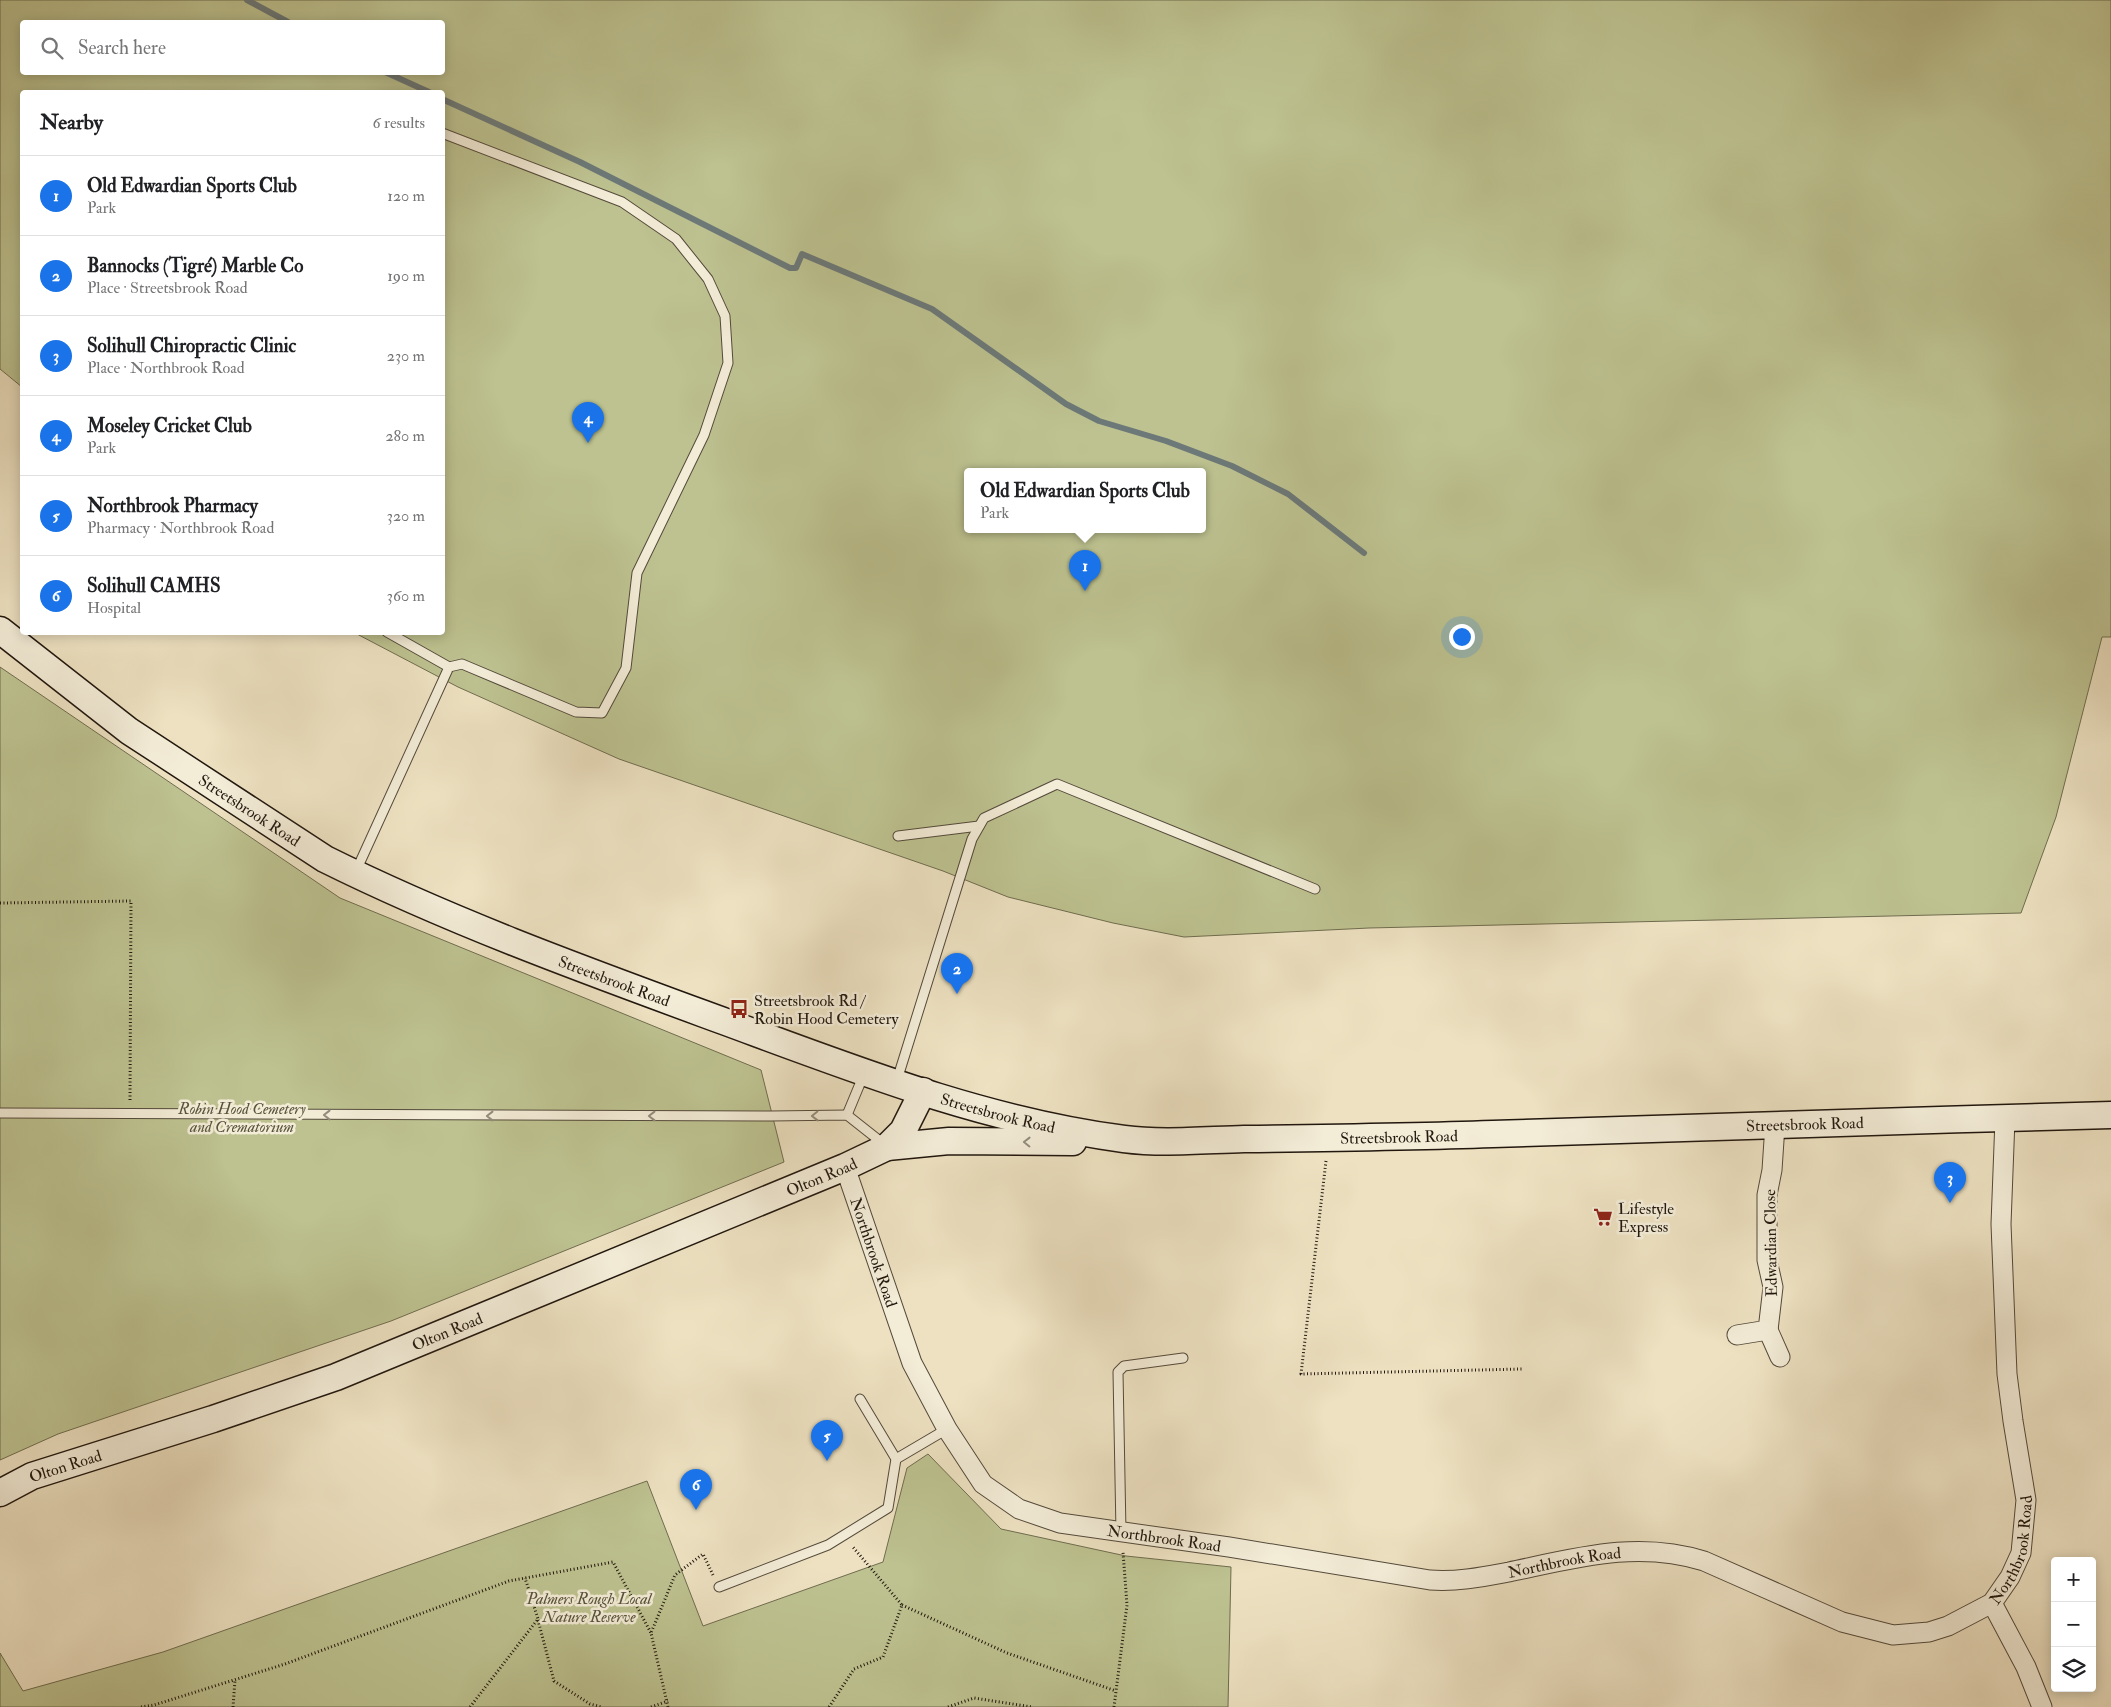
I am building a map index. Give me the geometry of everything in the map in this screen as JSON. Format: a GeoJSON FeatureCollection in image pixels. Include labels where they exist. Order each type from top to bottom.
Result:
{"type":"FeatureCollection","features":[{"type":"Feature","properties":{"kind":"main road","name":"Streetsbrook Road"},"geometry":{"type":"LineString","coordinates":[[0,630],[128,731],[324,859],[354,874],[570,965],[864,1073],[988,1112],[1056,1128],[1128,1140],[1328,1139],[2111,1116]]}},
{"type":"Feature","properties":{"kind":"main road","name":"Olton Road"},"geometry":{"type":"LineString","coordinates":[[887,1147],[903,1131],[923,1091]]}},
{"type":"Feature","properties":{"kind":"main road","name":"Olton Road"},"geometry":{"type":"LineString","coordinates":[[0,1493],[32,1476],[214,1419],[336,1377],[887,1147],[949,1141],[1062,1142],[1128,1140]]}},
{"type":"Feature","properties":{"kind":"street","name":"Northbrook Road"},"geometry":{"type":"LineString","coordinates":[[845,1166],[912,1363],[947,1430],[983,1484],[1019,1509],[1060,1522],[1229,1546],[1448,1582],[1608,1552],[1646,1550],[1684,1554],[1842,1622],[1893,1635],[1929,1632],[1948,1626],[1992,1603],[2010,1577],[2021,1553],[2026,1500],[2013,1421],[2008,1374],[2001,1224],[2005,1118]]}},
{"type":"Feature","properties":{"kind":"street","name":"Edwardian Close"},"geometry":{"type":"LineString","coordinates":[[1768,1330],[1773,1287],[1767,1260],[1767,1195],[1772,1170],[1775,1125]]}},
{"type":"Feature","properties":{"kind":"street"},"geometry":{"type":"LineString","coordinates":[[1737,1334],[1768,1330],[1780,1357]]}},
{"type":"Feature","properties":{"kind":"street"},"geometry":{"type":"LineString","coordinates":[[1992,1603],[2026,1667],[2042,1707]]}},
{"type":"Feature","properties":{"kind":"lane"},"geometry":{"type":"LineString","coordinates":[[392,635],[449,667],[462,664],[576,712],[602,713],[626,668],[636,573],[704,435],[728,363],[725,316],[708,279],[676,239],[622,202],[445,134]]}},
{"type":"Feature","properties":{"kind":"lane"},"geometry":{"type":"LineString","coordinates":[[354,874],[449,667]]}},
{"type":"Feature","properties":{"kind":"lane"},"geometry":{"type":"LineString","coordinates":[[896,1082],[972,839],[979,826],[984,818],[1057,784],[1315,889]]}},
{"type":"Feature","properties":{"kind":"lane"},"geometry":{"type":"LineString","coordinates":[[898,836],[979,826]]}},
{"type":"Feature","properties":{"kind":"lane"},"geometry":{"type":"LineString","coordinates":[[846,1115],[864,1073]]}},
{"type":"Feature","properties":{"kind":"lane"},"geometry":{"type":"LineString","coordinates":[[0,1113],[130,1115],[846,1115],[887,1147]]}},
{"type":"Feature","properties":{"kind":"lane"},"geometry":{"type":"LineString","coordinates":[[1121,1532],[1118,1372],[1124,1366],[1183,1358]]}},
{"type":"Feature","properties":{"kind":"lane"},"geometry":{"type":"LineString","coordinates":[[719,1587],[828,1546],[888,1508],[896,1459],[860,1399]]}},
{"type":"Feature","properties":{"kind":"lane"},"geometry":{"type":"LineString","coordinates":[[896,1459],[947,1430]]}},
{"type":"Feature","properties":{"kind":"path"},"geometry":{"type":"LineString","coordinates":[[0,903],[131,901],[130,1115]]}},
{"type":"Feature","properties":{"kind":"path"},"geometry":{"type":"LineString","coordinates":[[1328,1139],[1301,1374],[1522,1369]]}},
{"type":"Feature","properties":{"kind":"path"},"geometry":{"type":"LineString","coordinates":[[1114,1707],[1128,1605],[1121,1532]]}},
{"type":"Feature","properties":{"kind":"path"},"geometry":{"type":"LineString","coordinates":[[843,1536],[902,1605],[1008,1653],[1116,1690]]}},
{"type":"Feature","properties":{"kind":"path"},"geometry":{"type":"LineString","coordinates":[[651,1633],[675,1575],[703,1554],[719,1587]]}},
{"type":"Feature","properties":{"kind":"path"},"geometry":{"type":"LineString","coordinates":[[141,1707],[154,1705],[285,1664],[509,1581],[613,1562],[651,1633],[668,1707]]}},
{"type":"Feature","properties":{"kind":"path"},"geometry":{"type":"LineString","coordinates":[[525,1578],[554,1681],[590,1704],[602,1707]]}},
{"type":"Feature","properties":{"kind":"path"},"geometry":{"type":"LineString","coordinates":[[829,1707],[854,1669],[883,1657],[902,1605]]}},
{"type":"Feature","properties":{"kind":"path"},"geometry":{"type":"LineString","coordinates":[[470,1707],[538,1619]]}},
{"type":"Feature","properties":{"kind":"path"},"geometry":{"type":"LineString","coordinates":[[233,1707],[234,1680]]}},
{"type":"Feature","properties":{"kind":"path"},"geometry":{"type":"LineString","coordinates":[[948,1707],[974,1698],[1032,1707]]}},
{"type":"Feature","properties":{"kind":"path"},"geometry":{"type":"LineString","coordinates":[[651,1707],[668,1701]]}},
{"type":"Feature","properties":{"kind":"green space"},"geometry":{"type":"Polygon","coordinates":[[[0,0],[2111,0],[2111,637],[2102,637],[2056,817],[2021,913],[1369,928],[1184,937],[1113,923],[1008,897],[943,871],[619,759],[458,687],[359,635],[445,635],[445,90],[20,90],[20,385],[0,369],[0,0]]]}},
{"type":"Feature","properties":{"kind":"green space","name":"Robin Hood Cemetery and Crematorium"},"geometry":{"type":"Polygon","coordinates":[[[0,667],[340,898],[761,1070],[784,1162],[391,1321],[58,1434],[0,1460],[0,667]]]}},
{"type":"Feature","properties":{"kind":"green space","name":"Palmers Rough Local Nature Reserve"},"geometry":{"type":"Polygon","coordinates":[[[928,1454],[1001,1529],[1126,1556],[1231,1567],[1228,1707],[0,1707],[0,1653],[23,1691],[163,1652],[647,1481],[703,1626],[883,1562],[907,1468],[928,1454]]]}},
{"type":"Feature","properties":{"kind":"waterway"},"geometry":{"type":"LineString","coordinates":[[247,0],[284,20]]}},
{"type":"Feature","properties":{"kind":"waterway"},"geometry":{"type":"LineString","coordinates":[[392,75],[425,90]]}},
{"type":"Feature","properties":{"kind":"waterway"},"geometry":{"type":"LineString","coordinates":[[445,100],[580,162],[790,268],[796,268],[802,254],[932,309],[1066,404],[1099,421],[1166,441],[1232,466],[1288,494],[1364,553]]}},
{"type":"Feature","properties":{"kind":"place","name":"Moseley Cricket Club"},"geometry":{"type":"Point","coordinates":[588,443]}},
{"type":"Feature","properties":{"kind":"place","name":"Old Edwardian Sports Club"},"geometry":{"type":"Point","coordinates":[1085,591]}},
{"type":"Feature","properties":{"kind":"place","name":"Bannocks (Tigré) Marble Co"},"geometry":{"type":"Point","coordinates":[957,994]}},
{"type":"Feature","properties":{"kind":"place","name":"Streetsbrook Rd / Robin Hood Cemetery"},"geometry":{"type":"Point","coordinates":[739,1009]}},
{"type":"Feature","properties":{"kind":"place","name":"Solihull Chiropractic Clinic"},"geometry":{"type":"Point","coordinates":[1950,1203]}},
{"type":"Feature","properties":{"kind":"place","name":"Lifestyle Express"},"geometry":{"type":"Point","coordinates":[1603,1217]}},
{"type":"Feature","properties":{"kind":"place","name":"Northbrook Pharmacy"},"geometry":{"type":"Point","coordinates":[827,1461]}},
{"type":"Feature","properties":{"kind":"place","name":"Solihull CAMHS"},"geometry":{"type":"Point","coordinates":[696,1510]}}]}
